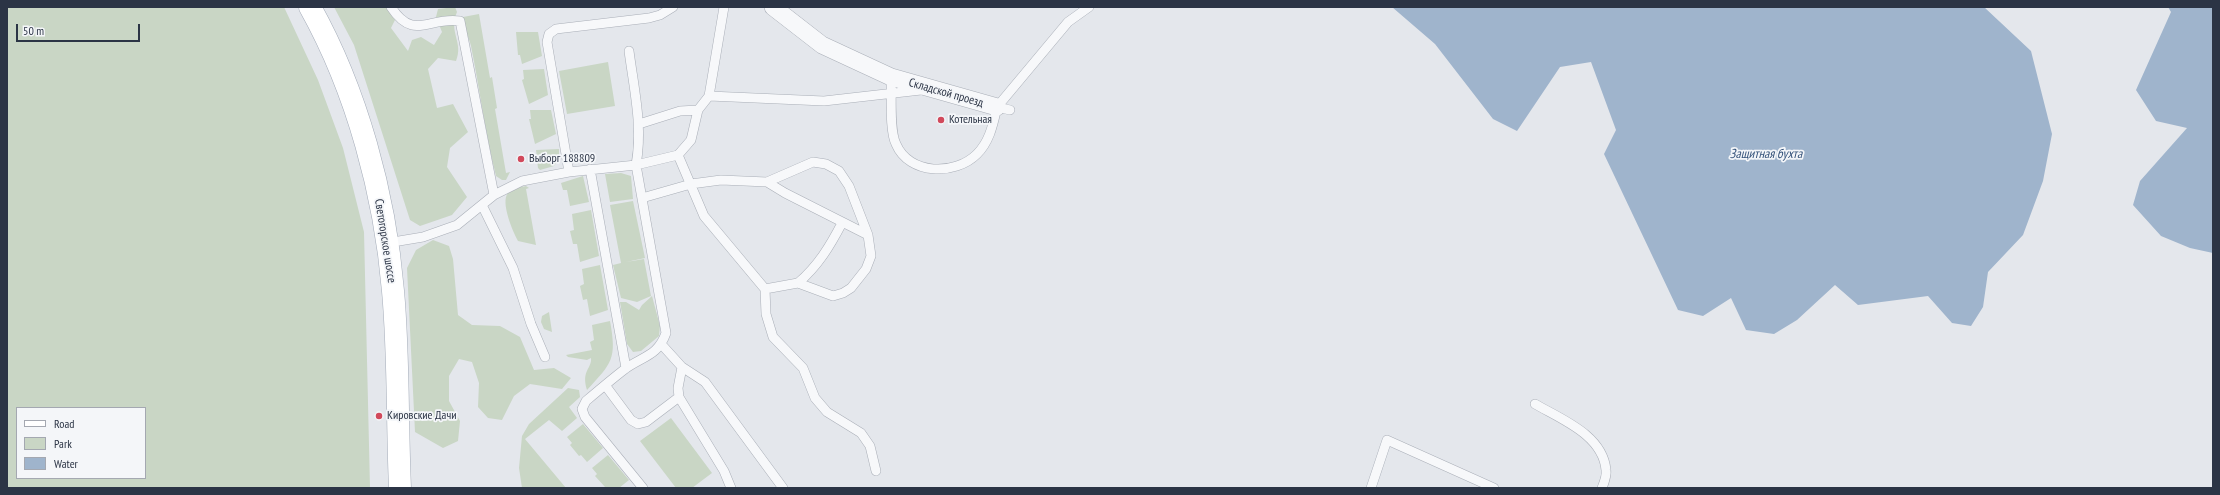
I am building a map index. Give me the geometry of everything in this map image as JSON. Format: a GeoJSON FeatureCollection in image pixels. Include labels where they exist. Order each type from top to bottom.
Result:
{"type":"FeatureCollection","features":[{"type":"Feature","properties":{"kind":"main road","name":"Светогорское шоссе"},"geometry":{"type":"LineString","coordinates":[[310,7],[344,77],[361,131],[382,212],[393,291],[400,488]]}},
{"type":"Feature","properties":{"kind":"street","name":"Складской проезд"},"geometry":{"type":"LineString","coordinates":[[779,9],[822,45],[892,85],[930,89],[1003,108]]}},
{"type":"Feature","properties":{"kind":"lane"},"geometry":{"type":"LineString","coordinates":[[391,7],[399,20],[412,26],[451,20],[460,21],[494,195]]}},
{"type":"Feature","properties":{"kind":"lane"},"geometry":{"type":"LineString","coordinates":[[569,172],[547,42],[549,34],[556,29],[660,16],[673,7]]}},
{"type":"Feature","properties":{"kind":"lane"},"geometry":{"type":"LineString","coordinates":[[387,243],[423,237],[457,225],[494,195],[522,181],[590,169],[636,165],[678,155],[691,140],[698,110],[709,96],[724,7]]}},
{"type":"Feature","properties":{"kind":"lane","name":"Складской проезд"},"geometry":{"type":"LineString","coordinates":[[1003,108],[1068,22],[1089,7]]}},
{"type":"Feature","properties":{"kind":"lane"},"geometry":{"type":"LineString","coordinates":[[629,51],[639,124],[640,144],[636,165],[666,333],[662,345],[652,354],[626,368],[586,401],[582,409],[584,416],[643,488]]}},
{"type":"Feature","properties":{"kind":"lane"},"geometry":{"type":"LineString","coordinates":[[709,96],[824,100],[892,85],[891,132],[896,145],[905,159],[918,167],[934,169],[966,162],[977,154],[991,135],[1003,108]]}},
{"type":"Feature","properties":{"kind":"lane"},"geometry":{"type":"LineString","coordinates":[[639,124],[661,115],[680,110],[698,110]]}},
{"type":"Feature","properties":{"kind":"lane"},"geometry":{"type":"LineString","coordinates":[[678,155],[704,216],[764,289],[766,314],[773,337],[803,368],[815,398],[827,412],[861,433],[870,446],[876,471]]}},
{"type":"Feature","properties":{"kind":"lane"},"geometry":{"type":"LineString","coordinates":[[642,198],[691,184],[721,180],[767,182],[813,162],[826,164],[839,171],[849,186],[868,235],[871,256],[866,270],[851,288],[843,293],[833,296],[798,283]]}},
{"type":"Feature","properties":{"kind":"lane"},"geometry":{"type":"LineString","coordinates":[[590,169],[626,368]]}},
{"type":"Feature","properties":{"kind":"lane"},"geometry":{"type":"LineString","coordinates":[[767,182],[785,193],[816,207],[842,223],[868,235]]}},
{"type":"Feature","properties":{"kind":"lane"},"geometry":{"type":"LineString","coordinates":[[482,205],[513,268],[531,324],[545,357]]}},
{"type":"Feature","properties":{"kind":"lane"},"geometry":{"type":"LineString","coordinates":[[764,289],[798,283],[812,272],[824,255],[842,223]]}},
{"type":"Feature","properties":{"kind":"lane"},"geometry":{"type":"LineString","coordinates":[[662,345],[682,367],[706,382],[783,488]]}},
{"type":"Feature","properties":{"kind":"lane"},"geometry":{"type":"LineString","coordinates":[[682,367],[678,388],[679,397],[724,471],[731,488]]}},
{"type":"Feature","properties":{"kind":"lane"},"geometry":{"type":"LineString","coordinates":[[605,385],[631,420],[638,424],[646,422],[679,397]]}},
{"type":"Feature","properties":{"kind":"lane"},"geometry":{"type":"LineString","coordinates":[[1535,404],[1579,429],[1599,447],[1606,470],[1602,488]]}},
{"type":"Feature","properties":{"kind":"lane"},"geometry":{"type":"LineString","coordinates":[[1371,488],[1387,440],[1494,488]]}},
{"type":"Feature","properties":{"kind":"green space"},"geometry":{"type":"Polygon","coordinates":[[[7,7],[284,7],[318,80],[343,148],[364,232],[370,488],[7,488],[7,7]]]}},
{"type":"Feature","properties":{"kind":"green space"},"geometry":{"type":"Polygon","coordinates":[[[334,7],[386,7],[395,20],[391,28],[408,51],[412,40],[421,37],[434,45],[442,32],[436,17],[438,9],[455,7],[457,12],[454,25],[458,48],[456,61],[438,58],[428,69],[437,108],[453,104],[468,132],[450,148],[447,167],[467,197],[452,215],[420,226],[410,220],[354,45],[334,7]]]}},
{"type":"Feature","properties":{"kind":"green space"},"geometry":{"type":"Polygon","coordinates":[[[479,14],[490,78],[492,77],[497,108],[495,109],[506,173],[510,172],[506,180],[502,180],[496,176],[471,46],[463,21],[463,17],[479,14]]]}},
{"type":"Feature","properties":{"kind":"green space"},"geometry":{"type":"Polygon","coordinates":[[[516,32],[538,32],[542,56],[522,64],[520,55],[518,55],[516,32]]]}},
{"type":"Feature","properties":{"kind":"green space"},"geometry":{"type":"Polygon","coordinates":[[[608,62],[615,106],[567,114],[559,71],[608,62]]]}},
{"type":"Feature","properties":{"kind":"green space"},"geometry":{"type":"Polygon","coordinates":[[[544,69],[548,95],[529,104],[522,80],[524,79],[523,70],[544,69]]]}},
{"type":"Feature","properties":{"kind":"green space"},"geometry":{"type":"Polygon","coordinates":[[[530,110],[551,110],[556,134],[535,144],[529,119],[531,119],[530,110]]]}},
{"type":"Feature","properties":{"kind":"green space"},"geometry":{"type":"Polygon","coordinates":[[[559,149],[559,159],[554,166],[540,170],[538,168],[536,150],[559,149]]]}},
{"type":"Feature","properties":{"kind":"green space"},"geometry":{"type":"Polygon","coordinates":[[[621,173],[631,176],[633,199],[610,202],[605,174],[621,173]]]}},
{"type":"Feature","properties":{"kind":"green space"},"geometry":{"type":"Polygon","coordinates":[[[583,176],[589,202],[570,206],[567,190],[563,190],[561,183],[583,176]]]}},
{"type":"Feature","properties":{"kind":"green space"},"geometry":{"type":"Polygon","coordinates":[[[526,186],[529,188],[526,189],[536,245],[518,241],[506,210],[505,203],[508,193],[519,187],[526,186]]]}},
{"type":"Feature","properties":{"kind":"green space"},"geometry":{"type":"Polygon","coordinates":[[[633,201],[645,258],[626,262],[644,259],[651,296],[637,302],[621,298],[613,265],[621,263],[610,205],[633,201]]]}},
{"type":"Feature","properties":{"kind":"green space"},"geometry":{"type":"Polygon","coordinates":[[[591,210],[599,256],[580,262],[577,244],[573,244],[570,231],[574,230],[572,214],[591,210]]]}},
{"type":"Feature","properties":{"kind":"green space"},"geometry":{"type":"Polygon","coordinates":[[[433,240],[449,246],[453,259],[458,315],[472,325],[500,326],[520,337],[534,370],[554,368],[571,378],[562,389],[530,384],[514,396],[502,420],[488,418],[478,407],[479,383],[472,362],[459,359],[449,376],[449,401],[460,421],[458,441],[443,448],[415,432],[407,268],[416,250],[433,240]]]}},
{"type":"Feature","properties":{"kind":"green space"},"geometry":{"type":"Polygon","coordinates":[[[600,265],[608,310],[590,316],[587,299],[583,300],[580,286],[584,284],[582,269],[600,265]]]}},
{"type":"Feature","properties":{"kind":"green space"},"geometry":{"type":"Polygon","coordinates":[[[652,296],[660,326],[659,336],[641,351],[633,352],[627,344],[620,302],[626,302],[639,310],[642,305],[652,296]]]}},
{"type":"Feature","properties":{"kind":"green space"},"geometry":{"type":"Polygon","coordinates":[[[549,312],[552,332],[544,329],[541,322],[542,316],[549,312]]]}},
{"type":"Feature","properties":{"kind":"green space"},"geometry":{"type":"Polygon","coordinates":[[[610,321],[613,344],[610,360],[602,373],[587,390],[585,378],[591,358],[587,360],[568,357],[566,355],[592,350],[590,342],[594,340],[592,325],[610,321]]]}},
{"type":"Feature","properties":{"kind":"green space"},"geometry":{"type":"Polygon","coordinates":[[[568,388],[579,390],[580,397],[569,407],[577,418],[562,431],[549,420],[525,439],[566,488],[522,488],[519,468],[522,436],[529,424],[568,388]]]}},
{"type":"Feature","properties":{"kind":"green space"},"geometry":{"type":"Polygon","coordinates":[[[671,418],[712,473],[692,488],[676,488],[640,441],[671,418]]]}},
{"type":"Feature","properties":{"kind":"green space"},"geometry":{"type":"Polygon","coordinates":[[[583,424],[603,448],[587,462],[581,455],[579,456],[570,445],[572,443],[567,437],[583,424]]]}},
{"type":"Feature","properties":{"kind":"green space"},"geometry":{"type":"Polygon","coordinates":[[[608,455],[629,480],[619,488],[605,487],[595,476],[597,474],[592,468],[608,455]]]}},
{"type":"Feature","properties":{"kind":"water","name":"Защитная бухта"},"geometry":{"type":"Polygon","coordinates":[[[1392,7],[1984,7],[2031,51],[2052,134],[2043,181],[2023,235],[1988,272],[1983,307],[1971,326],[1952,323],[1928,296],[1858,305],[1835,285],[1797,320],[1774,334],[1746,330],[1731,298],[1703,316],[1678,310],[1604,154],[1616,130],[1591,62],[1560,67],[1517,131],[1493,119],[1435,44],[1392,7]]]}},
{"type":"Feature","properties":{"kind":"water"},"geometry":{"type":"Polygon","coordinates":[[[2168,7],[2213,7],[2213,253],[2190,248],[2161,236],[2133,205],[2140,181],[2187,128],[2156,121],[2136,90],[2171,12],[2168,7]]]}},
{"type":"Feature","properties":{"kind":"place","name":"Котельная"},"geometry":{"type":"Point","coordinates":[941,120]}},
{"type":"Feature","properties":{"kind":"place","name":"Выборг 188809"},"geometry":{"type":"Point","coordinates":[521,159]}},
{"type":"Feature","properties":{"kind":"place","name":"Кировские Дачи"},"geometry":{"type":"Point","coordinates":[379,416]}}]}
